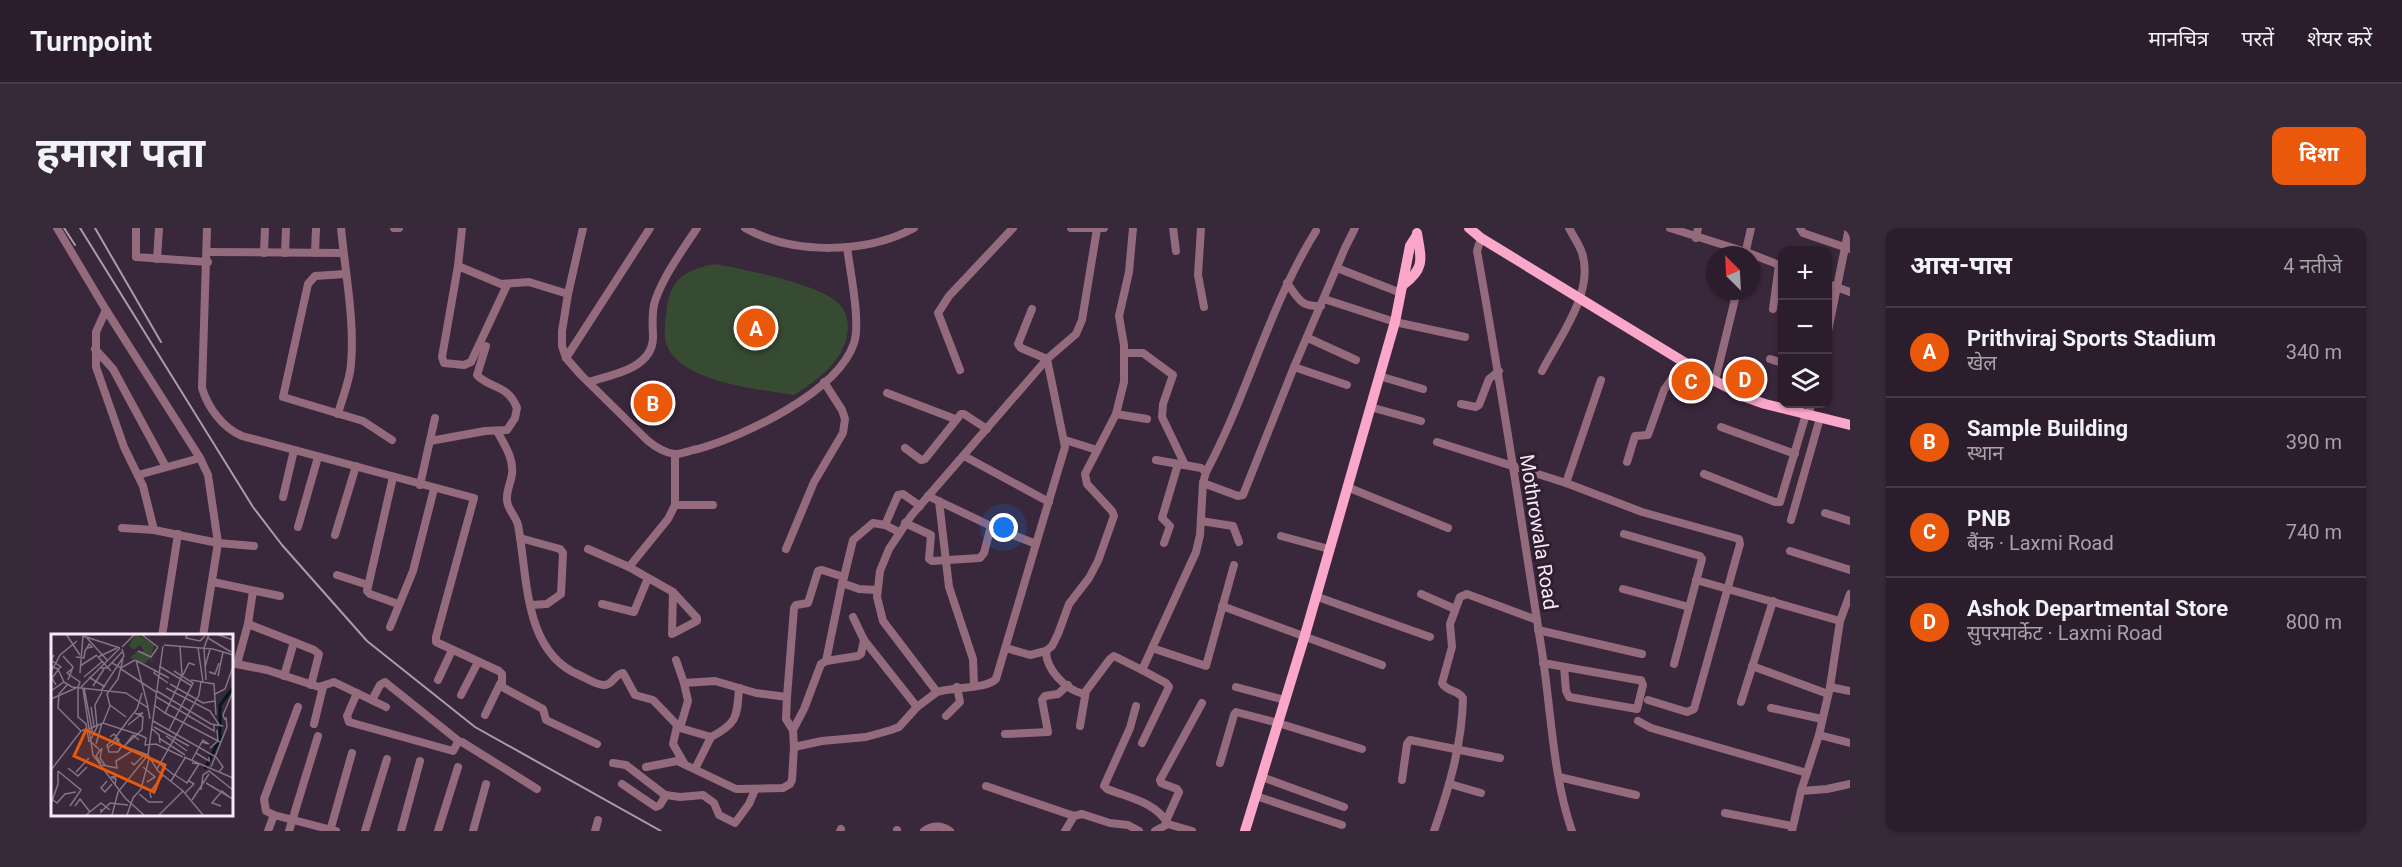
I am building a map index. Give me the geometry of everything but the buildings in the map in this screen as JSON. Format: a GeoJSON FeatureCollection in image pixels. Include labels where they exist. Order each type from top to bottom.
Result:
{"type":"FeatureCollection","features":[{"type":"Feature","properties":{"kind":"main road"},"geometry":{"type":"LineString","coordinates":[[1469,228],[1481,238],[1715,381],[1748,398],[1850,424]]}},
{"type":"Feature","properties":{"kind":"main road"},"geometry":{"type":"LineString","coordinates":[[1245,831],[1305,635],[1395,322],[1402,289],[1418,270],[1422,258],[1417,232]]}},
{"type":"Feature","properties":{"kind":"street"},"geometry":{"type":"LineString","coordinates":[[57,228],[200,458],[208,475],[218,543],[204,634]]}},
{"type":"Feature","properties":{"kind":"street"},"geometry":{"type":"LineString","coordinates":[[136,228],[135,256],[208,262]]}},
{"type":"Feature","properties":{"kind":"street"},"geometry":{"type":"LineString","coordinates":[[157,259],[159,228]]}},
{"type":"Feature","properties":{"kind":"street"},"geometry":{"type":"LineString","coordinates":[[207,228],[208,262],[202,388],[220,419],[234,432],[434,489],[474,498],[436,642],[501,672],[500,684],[485,715]]}},
{"type":"Feature","properties":{"kind":"street"},"geometry":{"type":"LineString","coordinates":[[264,253],[265,228]]}},
{"type":"Feature","properties":{"kind":"street"},"geometry":{"type":"LineString","coordinates":[[285,253],[286,228]]}},
{"type":"Feature","properties":{"kind":"street"},"geometry":{"type":"LineString","coordinates":[[315,254],[316,228]]}},
{"type":"Feature","properties":{"kind":"street"},"geometry":{"type":"LineString","coordinates":[[338,414],[351,365],[350,315],[341,228]]}},
{"type":"Feature","properties":{"kind":"street"},"geometry":{"type":"LineString","coordinates":[[394,228],[399,228]]}},
{"type":"Feature","properties":{"kind":"street"},"geometry":{"type":"LineString","coordinates":[[462,228],[458,266],[442,357],[444,363],[464,365],[471,362],[507,285]]}},
{"type":"Feature","properties":{"kind":"street"},"geometry":{"type":"LineString","coordinates":[[583,228],[568,294],[561,339],[566,358],[647,440],[675,454],[709,446],[745,432],[782,412],[824,382],[849,355],[856,334],[847,247]]}},
{"type":"Feature","properties":{"kind":"street"},"geometry":{"type":"LineString","coordinates":[[566,358],[650,228]]}},
{"type":"Feature","properties":{"kind":"street"},"geometry":{"type":"LineString","coordinates":[[588,382],[624,371],[646,356],[653,340],[652,316],[656,299],[697,228]]}},
{"type":"Feature","properties":{"kind":"street"},"geometry":{"type":"LineString","coordinates":[[744,228],[770,240],[847,247],[880,242],[908,229]]}},
{"type":"Feature","properties":{"kind":"street"},"geometry":{"type":"LineString","coordinates":[[960,370],[938,313],[949,296],[1013,228]]}},
{"type":"Feature","properties":{"kind":"street"},"geometry":{"type":"LineString","coordinates":[[937,692],[887,628],[880,613],[877,590],[882,563],[905,523],[928,496],[1047,359],[1074,338],[1079,327],[1100,229],[1071,228]]}},
{"type":"Feature","properties":{"kind":"street"},"geometry":{"type":"LineString","coordinates":[[1006,648],[1026,655],[1046,651],[1055,642],[1072,599],[1093,571],[1113,519],[1112,511],[1094,492],[1085,477],[1116,414],[1123,389],[1124,353],[1119,316],[1130,272],[1133,228]]}},
{"type":"Feature","properties":{"kind":"street"},"geometry":{"type":"LineString","coordinates":[[1173,228],[1176,251]]}},
{"type":"Feature","properties":{"kind":"street"},"geometry":{"type":"LineString","coordinates":[[1201,228],[1198,275],[1204,307]]}},
{"type":"Feature","properties":{"kind":"street"},"geometry":{"type":"LineString","coordinates":[[1203,483],[1238,496],[1243,495],[1294,367],[1355,228]]}},
{"type":"Feature","properties":{"kind":"street"},"geometry":{"type":"LineString","coordinates":[[1542,371],[1580,298],[1585,275],[1583,256],[1569,228]]}},
{"type":"Feature","properties":{"kind":"street"},"geometry":{"type":"LineString","coordinates":[[1670,228],[1723,246]]}},
{"type":"Feature","properties":{"kind":"street"},"geometry":{"type":"LineString","coordinates":[[1696,238],[1698,228]]}},
{"type":"Feature","properties":{"kind":"street"},"geometry":{"type":"LineString","coordinates":[[1747,246],[1751,228]]}},
{"type":"Feature","properties":{"kind":"street"},"geometry":{"type":"LineString","coordinates":[[1800,228],[1803,233],[1848,249]]}},
{"type":"Feature","properties":{"kind":"street"},"geometry":{"type":"LineString","coordinates":[[1849,228],[1848,249],[1832,286],[1850,292]]}},
{"type":"Feature","properties":{"kind":"street"},"geometry":{"type":"LineString","coordinates":[[1142,670],[1196,552],[1206,472],[1243,393],[1287,283],[1316,231]]}},
{"type":"Feature","properties":{"kind":"street","name":"Mothrowala Road"},"geometry":{"type":"LineString","coordinates":[[1481,238],[1477,251],[1499,371],[1511,466],[1538,630],[1562,802],[1572,831]]}},
{"type":"Feature","properties":{"kind":"street"},"geometry":{"type":"LineString","coordinates":[[207,252],[343,253]]}},
{"type":"Feature","properties":{"kind":"street"},"geometry":{"type":"LineString","coordinates":[[1760,258],[1778,264]]}},
{"type":"Feature","properties":{"kind":"street"},"geometry":{"type":"LineString","coordinates":[[458,266],[507,285],[530,282],[568,294]]}},
{"type":"Feature","properties":{"kind":"street"},"geometry":{"type":"LineString","coordinates":[[1337,268],[1402,289]]}},
{"type":"Feature","properties":{"kind":"street"},"geometry":{"type":"LineString","coordinates":[[345,274],[315,276],[308,284],[282,394],[285,399],[363,421],[393,440]]}},
{"type":"Feature","properties":{"kind":"street"},"geometry":{"type":"LineString","coordinates":[[1773,309],[1778,278]]}},
{"type":"Feature","properties":{"kind":"street"},"geometry":{"type":"LineString","coordinates":[[1287,283],[1302,303],[1310,306],[1323,303],[1465,337]]}},
{"type":"Feature","properties":{"kind":"street"},"geometry":{"type":"LineString","coordinates":[[1715,381],[1735,300]]}},
{"type":"Feature","properties":{"kind":"street"},"geometry":{"type":"LineString","coordinates":[[1032,309],[1018,340],[1019,346],[1047,359]]}},
{"type":"Feature","properties":{"kind":"street"},"geometry":{"type":"LineString","coordinates":[[106,310],[96,332],[94,350],[98,376],[124,447],[143,486],[154,530]]}},
{"type":"Feature","properties":{"kind":"street"},"geometry":{"type":"LineString","coordinates":[[1308,338],[1356,360]]}},
{"type":"Feature","properties":{"kind":"street"},"geometry":{"type":"LineString","coordinates":[[430,441],[507,430],[512,426],[517,408],[511,397],[501,387],[477,375],[486,346]]}},
{"type":"Feature","properties":{"kind":"street"},"geometry":{"type":"LineString","coordinates":[[94,350],[113,369],[166,467]]}},
{"type":"Feature","properties":{"kind":"street"},"geometry":{"type":"LineString","coordinates":[[1124,353],[1143,353],[1173,375],[1163,404],[1162,417],[1181,465],[1162,518],[1170,526],[1164,543]]}},
{"type":"Feature","properties":{"kind":"street"},"geometry":{"type":"LineString","coordinates":[[794,747],[885,733],[898,727],[917,707],[937,692],[993,682],[999,673],[1064,455],[1065,440],[1047,359]]}},
{"type":"Feature","properties":{"kind":"street"},"geometry":{"type":"LineString","coordinates":[[1770,359],[1778,362]]}},
{"type":"Feature","properties":{"kind":"street"},"geometry":{"type":"LineString","coordinates":[[1627,462],[1635,436],[1648,435],[1664,390],[1684,361]]}},
{"type":"Feature","properties":{"kind":"street"},"geometry":{"type":"LineString","coordinates":[[1294,367],[1347,385]]}},
{"type":"Feature","properties":{"kind":"street"},"geometry":{"type":"LineString","coordinates":[[1461,404],[1476,407],[1479,405],[1489,379],[1499,371]]}},
{"type":"Feature","properties":{"kind":"street"},"geometry":{"type":"LineString","coordinates":[[1379,376],[1423,389]]}},
{"type":"Feature","properties":{"kind":"street"},"geometry":{"type":"LineString","coordinates":[[1566,483],[1601,380]]}},
{"type":"Feature","properties":{"kind":"street"},"geometry":{"type":"LineString","coordinates":[[786,549],[814,482],[843,433],[845,419],[842,410],[824,382]]}},
{"type":"Feature","properties":{"kind":"street"},"geometry":{"type":"LineString","coordinates":[[887,393],[956,419]]}},
{"type":"Feature","properties":{"kind":"street"},"geometry":{"type":"LineString","coordinates":[[1370,407],[1421,421]]}},
{"type":"Feature","properties":{"kind":"street"},"geometry":{"type":"LineString","coordinates":[[1704,474],[1774,502],[1780,502],[1811,413]]}},
{"type":"Feature","properties":{"kind":"street"},"geometry":{"type":"LineString","coordinates":[[1791,520],[1811,413]]}},
{"type":"Feature","properties":{"kind":"street"},"geometry":{"type":"LineString","coordinates":[[905,448],[921,460],[925,459],[956,419],[964,414],[987,429]]}},
{"type":"Feature","properties":{"kind":"street"},"geometry":{"type":"LineString","coordinates":[[1116,414],[1147,419]]}},
{"type":"Feature","properties":{"kind":"street"},"geometry":{"type":"LineString","coordinates":[[420,485],[435,418]]}},
{"type":"Feature","properties":{"kind":"street"},"geometry":{"type":"LineString","coordinates":[[1721,427],[1795,454]]}},
{"type":"Feature","properties":{"kind":"street"},"geometry":{"type":"LineString","coordinates":[[497,431],[512,462],[512,474],[506,499],[517,519],[531,605],[542,643],[559,663],[574,673],[601,685],[610,683],[618,674],[623,673],[633,693],[653,700],[678,727],[711,736]]}},
{"type":"Feature","properties":{"kind":"street"},"geometry":{"type":"LineString","coordinates":[[1065,440],[1097,450]]}},
{"type":"Feature","properties":{"kind":"street"},"geometry":{"type":"LineString","coordinates":[[1437,442],[1566,483],[1642,512],[1739,539],[1740,544],[1729,589],[1694,709],[1687,712],[1648,700]]}},
{"type":"Feature","properties":{"kind":"street"},"geometry":{"type":"LineString","coordinates":[[283,497],[294,450]]}},
{"type":"Feature","properties":{"kind":"street"},"geometry":{"type":"LineString","coordinates":[[629,567],[668,519],[675,505],[675,454]]}},
{"type":"Feature","properties":{"kind":"street"},"geometry":{"type":"LineString","coordinates":[[963,456],[1049,501]]}},
{"type":"Feature","properties":{"kind":"street"},"geometry":{"type":"LineString","coordinates":[[298,527],[318,457]]}},
{"type":"Feature","properties":{"kind":"street"},"geometry":{"type":"LineString","coordinates":[[138,474],[200,458]]}},
{"type":"Feature","properties":{"kind":"street"},"geometry":{"type":"LineString","coordinates":[[1156,460],[1201,468],[1206,472]]}},
{"type":"Feature","properties":{"kind":"street"},"geometry":{"type":"LineString","coordinates":[[335,535],[356,466]]}},
{"type":"Feature","properties":{"kind":"street"},"geometry":{"type":"LineString","coordinates":[[393,477],[367,591],[398,604]]}},
{"type":"Feature","properties":{"kind":"street"},"geometry":{"type":"LineString","coordinates":[[1347,487],[1448,528]]}},
{"type":"Feature","properties":{"kind":"street"},"geometry":{"type":"LineString","coordinates":[[390,627],[414,566],[434,489]]}},
{"type":"Feature","properties":{"kind":"street"},"geometry":{"type":"LineString","coordinates":[[885,525],[899,494],[903,494],[920,506]]}},
{"type":"Feature","properties":{"kind":"street"},"geometry":{"type":"LineString","coordinates":[[928,496],[991,526],[1036,544]]}},
{"type":"Feature","properties":{"kind":"street"},"geometry":{"type":"LineString","coordinates":[[939,501],[951,596],[973,659],[974,686]]}},
{"type":"Feature","properties":{"kind":"street"},"geometry":{"type":"LineString","coordinates":[[675,505],[713,505]]}},
{"type":"Feature","properties":{"kind":"street"},"geometry":{"type":"LineString","coordinates":[[1825,513],[1850,520]]}},
{"type":"Feature","properties":{"kind":"street"},"geometry":{"type":"LineString","coordinates":[[1201,521],[1233,526],[1239,543]]}},
{"type":"Feature","properties":{"kind":"street"},"geometry":{"type":"LineString","coordinates":[[826,662],[853,540],[873,522],[899,532]]}},
{"type":"Feature","properties":{"kind":"street"},"geometry":{"type":"LineString","coordinates":[[905,523],[931,535],[930,560],[947,561],[980,558],[984,553],[991,526]]}},
{"type":"Feature","properties":{"kind":"street"},"geometry":{"type":"LineString","coordinates":[[122,528],[154,530],[218,543],[254,546]]}},
{"type":"Feature","properties":{"kind":"street"},"geometry":{"type":"LineString","coordinates":[[162,634],[178,534]]}},
{"type":"Feature","properties":{"kind":"street"},"geometry":{"type":"LineString","coordinates":[[1624,534],[1700,556],[1702,562],[1674,664]]}},
{"type":"Feature","properties":{"kind":"street"},"geometry":{"type":"LineString","coordinates":[[1281,536],[1329,549]]}},
{"type":"Feature","properties":{"kind":"street"},"geometry":{"type":"LineString","coordinates":[[520,538],[560,549],[563,553],[561,594],[546,604],[531,605]]}},
{"type":"Feature","properties":{"kind":"street"},"geometry":{"type":"LineString","coordinates":[[588,549],[629,567],[673,592],[698,620],[672,634],[673,592]]}},
{"type":"Feature","properties":{"kind":"street"},"geometry":{"type":"LineString","coordinates":[[1790,551],[1850,570]]}},
{"type":"Feature","properties":{"kind":"street"},"geometry":{"type":"LineString","coordinates":[[1152,648],[1206,666],[1234,565]]}},
{"type":"Feature","properties":{"kind":"street"},"geometry":{"type":"LineString","coordinates":[[646,767],[671,761],[684,763],[736,789],[783,788],[790,784],[794,747],[793,730],[786,719],[795,606],[808,603],[818,571],[822,570],[859,589],[877,590]]}},
{"type":"Feature","properties":{"kind":"street"},"geometry":{"type":"LineString","coordinates":[[337,575],[368,585]]}},
{"type":"Feature","properties":{"kind":"street"},"geometry":{"type":"LineString","coordinates":[[602,604],[634,612],[648,578]]}},
{"type":"Feature","properties":{"kind":"street"},"geometry":{"type":"LineString","coordinates":[[1696,580],[1840,621]]}},
{"type":"Feature","properties":{"kind":"street"},"geometry":{"type":"LineString","coordinates":[[213,582],[280,596]]}},
{"type":"Feature","properties":{"kind":"street"},"geometry":{"type":"LineString","coordinates":[[1623,589],[1689,607]]}},
{"type":"Feature","properties":{"kind":"street"},"geometry":{"type":"LineString","coordinates":[[253,591],[248,624],[234,663],[311,685],[323,687],[334,682],[386,707]]}},
{"type":"Feature","properties":{"kind":"street"},"geometry":{"type":"LineString","coordinates":[[1421,594],[1455,609]]}},
{"type":"Feature","properties":{"kind":"street"},"geometry":{"type":"LineString","coordinates":[[1434,831],[1450,784],[1458,749],[1463,698],[1442,683],[1451,652],[1450,628],[1460,597],[1467,594],[1536,620]]}},
{"type":"Feature","properties":{"kind":"street"},"geometry":{"type":"LineString","coordinates":[[1725,813],[1792,829],[1801,791],[1819,735],[1840,621],[1848,605],[1850,594]]}},
{"type":"Feature","properties":{"kind":"street"},"geometry":{"type":"LineString","coordinates":[[1315,596],[1430,638]]}},
{"type":"Feature","properties":{"kind":"street"},"geometry":{"type":"LineString","coordinates":[[1741,702],[1773,601]]}},
{"type":"Feature","properties":{"kind":"street"},"geometry":{"type":"LineString","coordinates":[[1222,606],[1382,665]]}},
{"type":"Feature","properties":{"kind":"street"},"geometry":{"type":"LineString","coordinates":[[853,617],[864,640],[917,707]]}},
{"type":"Feature","properties":{"kind":"street"},"geometry":{"type":"LineString","coordinates":[[248,624],[319,654],[311,685]]}},
{"type":"Feature","properties":{"kind":"street"},"geometry":{"type":"LineString","coordinates":[[1538,630],[1642,654]]}},
{"type":"Feature","properties":{"kind":"street"},"geometry":{"type":"LineString","coordinates":[[793,730],[804,709],[819,666],[826,662],[858,656],[861,654],[864,640]]}},
{"type":"Feature","properties":{"kind":"street"},"geometry":{"type":"LineString","coordinates":[[284,676],[294,642]]}},
{"type":"Feature","properties":{"kind":"street"},"geometry":{"type":"LineString","coordinates":[[438,680],[452,650]]}},
{"type":"Feature","properties":{"kind":"street"},"geometry":{"type":"LineString","coordinates":[[1046,651],[1046,660],[1050,668],[1077,692],[1084,694]]}},
{"type":"Feature","properties":{"kind":"street"},"geometry":{"type":"LineString","coordinates":[[1080,726],[1084,694],[1114,656],[1166,683],[1169,687],[1142,743]]}},
{"type":"Feature","properties":{"kind":"street"},"geometry":{"type":"LineString","coordinates":[[676,660],[688,701],[674,744],[684,763]]}},
{"type":"Feature","properties":{"kind":"street"},"geometry":{"type":"LineString","coordinates":[[461,695],[478,662]]}},
{"type":"Feature","properties":{"kind":"street"},"geometry":{"type":"LineString","coordinates":[[1543,663],[1641,681],[1643,685],[1637,709],[1569,698],[1566,691],[1564,667]]}},
{"type":"Feature","properties":{"kind":"street"},"geometry":{"type":"LineString","coordinates":[[1752,666],[1829,690],[1850,691]]}},
{"type":"Feature","properties":{"kind":"street"},"geometry":{"type":"LineString","coordinates":[[684,683],[716,681],[756,693],[787,697]]}},
{"type":"Feature","properties":{"kind":"street"},"geometry":{"type":"LineString","coordinates":[[372,700],[380,685],[385,682],[460,742],[537,789]]}},
{"type":"Feature","properties":{"kind":"street"},"geometry":{"type":"LineString","coordinates":[[500,684],[543,709],[546,720],[597,744]]}},
{"type":"Feature","properties":{"kind":"street"},"geometry":{"type":"LineString","coordinates":[[1005,734],[1048,732],[1042,700],[1046,696],[1058,694],[1068,685]]}},
{"type":"Feature","properties":{"kind":"street"},"geometry":{"type":"LineString","coordinates":[[314,724],[323,687]]}},
{"type":"Feature","properties":{"kind":"street"},"geometry":{"type":"LineString","coordinates":[[946,716],[960,702],[957,687]]}},
{"type":"Feature","properties":{"kind":"street"},"geometry":{"type":"LineString","coordinates":[[1236,687],[1285,700]]}},
{"type":"Feature","properties":{"kind":"street"},"geometry":{"type":"LineString","coordinates":[[695,769],[711,736],[726,729],[734,721],[739,688]]}},
{"type":"Feature","properties":{"kind":"street"},"geometry":{"type":"LineString","coordinates":[[357,693],[348,716],[349,722],[453,751],[460,742]]}},
{"type":"Feature","properties":{"kind":"street"},"geometry":{"type":"LineString","coordinates":[[1155,831],[1167,822],[1179,792],[1161,783],[1160,780],[1202,703]]}},
{"type":"Feature","properties":{"kind":"street"},"geometry":{"type":"LineString","coordinates":[[1136,706],[1130,728],[1104,786],[1155,808],[1167,822],[1192,831]]}},
{"type":"Feature","properties":{"kind":"street"},"geometry":{"type":"LineString","coordinates":[[298,707],[264,799],[264,807],[274,815],[332,831],[352,753]]}},
{"type":"Feature","properties":{"kind":"street"},"geometry":{"type":"LineString","coordinates":[[1771,708],[1822,719]]}},
{"type":"Feature","properties":{"kind":"street"},"geometry":{"type":"LineString","coordinates":[[1220,763],[1234,714],[1239,712],[1362,749]]}},
{"type":"Feature","properties":{"kind":"street"},"geometry":{"type":"LineString","coordinates":[[1638,721],[1651,728],[1807,773]]}},
{"type":"Feature","properties":{"kind":"street"},"geometry":{"type":"LineString","coordinates":[[1819,735],[1850,743]]}},
{"type":"Feature","properties":{"kind":"street"},"geometry":{"type":"LineString","coordinates":[[289,831],[318,736]]}},
{"type":"Feature","properties":{"kind":"street"},"geometry":{"type":"LineString","coordinates":[[1402,780],[1407,744],[1410,740],[1500,758]]}},
{"type":"Feature","properties":{"kind":"street"},"geometry":{"type":"LineString","coordinates":[[365,831],[387,759]]}},
{"type":"Feature","properties":{"kind":"street"},"geometry":{"type":"LineString","coordinates":[[401,831],[420,761]]}},
{"type":"Feature","properties":{"kind":"street"},"geometry":{"type":"LineString","coordinates":[[613,763],[626,765],[665,795],[680,797],[703,795],[714,803],[719,815],[736,827],[755,790]]}},
{"type":"Feature","properties":{"kind":"street"},"geometry":{"type":"LineString","coordinates":[[438,831],[458,767]]}},
{"type":"Feature","properties":{"kind":"street"},"geometry":{"type":"LineString","coordinates":[[1262,777],[1344,807]]}},
{"type":"Feature","properties":{"kind":"street"},"geometry":{"type":"LineString","coordinates":[[1559,777],[1636,795]]}},
{"type":"Feature","properties":{"kind":"street"},"geometry":{"type":"LineString","coordinates":[[473,831],[486,784]]}},
{"type":"Feature","properties":{"kind":"street"},"geometry":{"type":"LineString","coordinates":[[622,784],[656,807],[660,805],[665,795]]}},
{"type":"Feature","properties":{"kind":"street"},"geometry":{"type":"LineString","coordinates":[[1450,784],[1481,793]]}},
{"type":"Feature","properties":{"kind":"street"},"geometry":{"type":"LineString","coordinates":[[1801,791],[1850,784]]}},
{"type":"Feature","properties":{"kind":"street"},"geometry":{"type":"LineString","coordinates":[[986,786],[1074,816]]}},
{"type":"Feature","properties":{"kind":"street"},"geometry":{"type":"LineString","coordinates":[[1256,796],[1342,825]]}},
{"type":"Feature","properties":{"kind":"street"},"geometry":{"type":"LineString","coordinates":[[1065,831],[1074,816],[1082,813],[1108,827],[1123,824],[1139,831]]}},
{"type":"Feature","properties":{"kind":"street"},"geometry":{"type":"LineString","coordinates":[[268,831],[274,815]]}},
{"type":"Feature","properties":{"kind":"street"},"geometry":{"type":"LineString","coordinates":[[595,831],[598,820]]}},
{"type":"Feature","properties":{"kind":"street"},"geometry":{"type":"LineString","coordinates":[[924,831],[938,826],[950,831]]}},
{"type":"Feature","properties":{"kind":"green space"},"geometry":{"type":"Polygon","coordinates":[[[715,264],[797,283],[827,295],[837,302],[846,315],[848,330],[842,349],[832,365],[794,395],[722,382],[687,367],[674,356],[666,343],[665,334],[667,306],[673,287],[683,276],[697,268],[715,264]]]}},
{"type":"Feature","properties":{"kind":"railway"},"geometry":{"type":"LineString","coordinates":[[64,228],[75,245]]}},
{"type":"Feature","properties":{"kind":"railway"},"geometry":{"type":"LineString","coordinates":[[80,228],[253,507],[282,545],[367,641],[475,727],[661,831]]}},
{"type":"Feature","properties":{"kind":"railway"},"geometry":{"type":"LineString","coordinates":[[95,228],[161,342]]}},
{"type":"Feature","properties":{"kind":"place","name":"Prithviraj Sports Stadium"},"geometry":{"type":"Point","coordinates":[756,328]}},
{"type":"Feature","properties":{"kind":"place","name":"Ashok Departmental Store"},"geometry":{"type":"Point","coordinates":[1745,379]}},
{"type":"Feature","properties":{"kind":"place","name":"PNB"},"geometry":{"type":"Point","coordinates":[1691,381]}},
{"type":"Feature","properties":{"kind":"place","name":"Sample Building"},"geometry":{"type":"Point","coordinates":[653,403]}}]}
